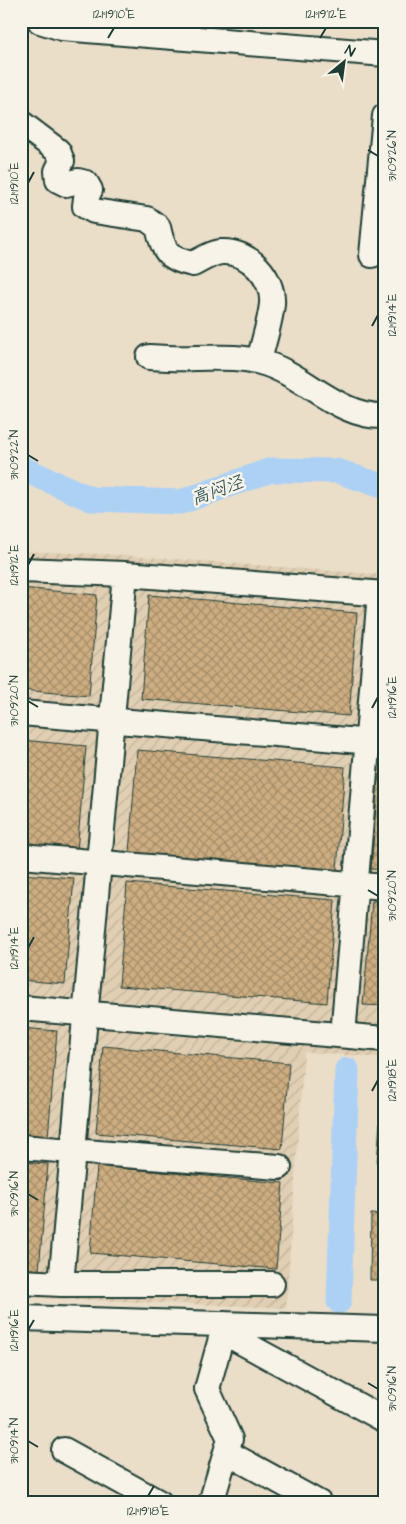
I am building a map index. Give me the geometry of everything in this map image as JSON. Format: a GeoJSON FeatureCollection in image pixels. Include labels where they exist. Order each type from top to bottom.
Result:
{"type":"FeatureCollection","features":[{"type":"Feature","properties":{"kind":"lane"},"geometry":{"type":"LineString","coordinates":[[40,21],[62,28],[202,30],[385,54]]}},
{"type":"Feature","properties":{"kind":"lane"},"geometry":{"type":"LineString","coordinates":[[372,256],[385,116]]}},
{"type":"Feature","properties":{"kind":"lane"},"geometry":{"type":"LineString","coordinates":[[21,123],[58,152],[62,162],[57,171],[58,180],[66,184],[78,181],[86,183],[90,190],[85,206],[94,211],[147,219],[158,227],[161,245],[169,255],[180,261],[193,264],[210,255],[221,252],[235,254],[255,264],[268,280],[272,303],[259,361]]}},
{"type":"Feature","properties":{"kind":"lane"},"geometry":{"type":"LineString","coordinates":[[149,357],[230,358],[259,361],[274,367],[339,405],[371,416],[385,416]]}},
{"type":"Feature","properties":{"kind":"lane"},"geometry":{"type":"LineString","coordinates":[[21,570],[125,574],[382,593],[376,742],[356,884],[343,1035]]}},
{"type":"Feature","properties":{"kind":"lane"},"geometry":{"type":"LineString","coordinates":[[61,1284],[125,574]]}},
{"type":"Feature","properties":{"kind":"lane"},"geometry":{"type":"LineString","coordinates":[[21,713],[376,742]]}},
{"type":"Feature","properties":{"kind":"lane"},"geometry":{"type":"LineString","coordinates":[[21,856],[385,887]]}},
{"type":"Feature","properties":{"kind":"lane"},"geometry":{"type":"LineString","coordinates":[[21,1008],[385,1039]]}},
{"type":"Feature","properties":{"kind":"lane"},"geometry":{"type":"LineString","coordinates":[[21,1147],[279,1167]]}},
{"type":"Feature","properties":{"kind":"lane"},"geometry":{"type":"LineString","coordinates":[[21,1282],[61,1284],[272,1284]]}},
{"type":"Feature","properties":{"kind":"lane"},"geometry":{"type":"LineString","coordinates":[[21,1318],[224,1328],[385,1328]]}},
{"type":"Feature","properties":{"kind":"lane"},"geometry":{"type":"LineString","coordinates":[[224,1328],[385,1420]]}},
{"type":"Feature","properties":{"kind":"lane"},"geometry":{"type":"LineString","coordinates":[[211,1503],[230,1440],[207,1389],[224,1328]]}},
{"type":"Feature","properties":{"kind":"lane"},"geometry":{"type":"LineString","coordinates":[[64,1450],[160,1503]]}},
{"type":"Feature","properties":{"kind":"lane"},"geometry":{"type":"LineString","coordinates":[[226,1452],[319,1503]]}},
{"type":"Feature","properties":{"kind":"shaded area"},"geometry":{"type":"Polygon","coordinates":[[[21,551],[121,555],[385,575],[385,1058],[304,1052],[286,1308],[21,1297],[21,551]]]}},
{"type":"Feature","properties":{"kind":"building"},"geometry":{"type":"Polygon","coordinates":[[[21,588],[97,595],[89,696],[21,690],[21,588]]]}},
{"type":"Feature","properties":{"kind":"building"},"geometry":{"type":"Polygon","coordinates":[[[149,595],[357,613],[349,716],[141,699],[149,595]]]}},
{"type":"Feature","properties":{"kind":"building"},"geometry":{"type":"Polygon","coordinates":[[[21,740],[86,746],[77,852],[21,847],[21,740]]]}},
{"type":"Feature","properties":{"kind":"building"},"geometry":{"type":"Polygon","coordinates":[[[137,750],[345,767],[337,870],[129,853],[137,750]]]}},
{"type":"Feature","properties":{"kind":"building"},"geometry":{"type":"Polygon","coordinates":[[[379,765],[385,766],[385,870],[371,869],[379,765]]]}},
{"type":"Feature","properties":{"kind":"building"},"geometry":{"type":"Polygon","coordinates":[[[21,874],[74,878],[65,984],[21,980],[21,874]]]}},
{"type":"Feature","properties":{"kind":"building"},"geometry":{"type":"Polygon","coordinates":[[[127,883],[335,900],[327,1003],[119,986],[127,883]]]}},
{"type":"Feature","properties":{"kind":"building"},"geometry":{"type":"Polygon","coordinates":[[[372,901],[385,902],[385,1006],[363,1005],[372,901]]]}},
{"type":"Feature","properties":{"kind":"building"},"geometry":{"type":"Polygon","coordinates":[[[21,1028],[57,1031],[48,1137],[21,1134],[21,1028]]]}},
{"type":"Feature","properties":{"kind":"building"},"geometry":{"type":"Polygon","coordinates":[[[103,1046],[289,1063],[282,1149],[96,1133],[103,1046]]]}},
{"type":"Feature","properties":{"kind":"building"},"geometry":{"type":"Polygon","coordinates":[[[380,1121],[385,1121],[385,1165],[377,1164],[380,1121]]]}},
{"type":"Feature","properties":{"kind":"building"},"geometry":{"type":"Polygon","coordinates":[[[21,1162],[48,1164],[39,1270],[21,1268],[21,1162]]]}},
{"type":"Feature","properties":{"kind":"building"},"geometry":{"type":"Polygon","coordinates":[[[97,1166],[283,1183],[276,1269],[90,1253],[97,1166]]]}},
{"type":"Feature","properties":{"kind":"building"},"geometry":{"type":"Polygon","coordinates":[[[371,1214],[385,1215],[385,1280],[370,1280],[371,1214]]]}},
{"type":"Feature","properties":{"kind":"waterway","name":"高闷泾"},"geometry":{"type":"LineString","coordinates":[[21,468],[91,499],[181,502],[271,470],[337,471],[385,487]]}},
{"type":"Feature","properties":{"kind":"waterway"},"geometry":{"type":"LineString","coordinates":[[339,1301],[347,1070]]}}]}
